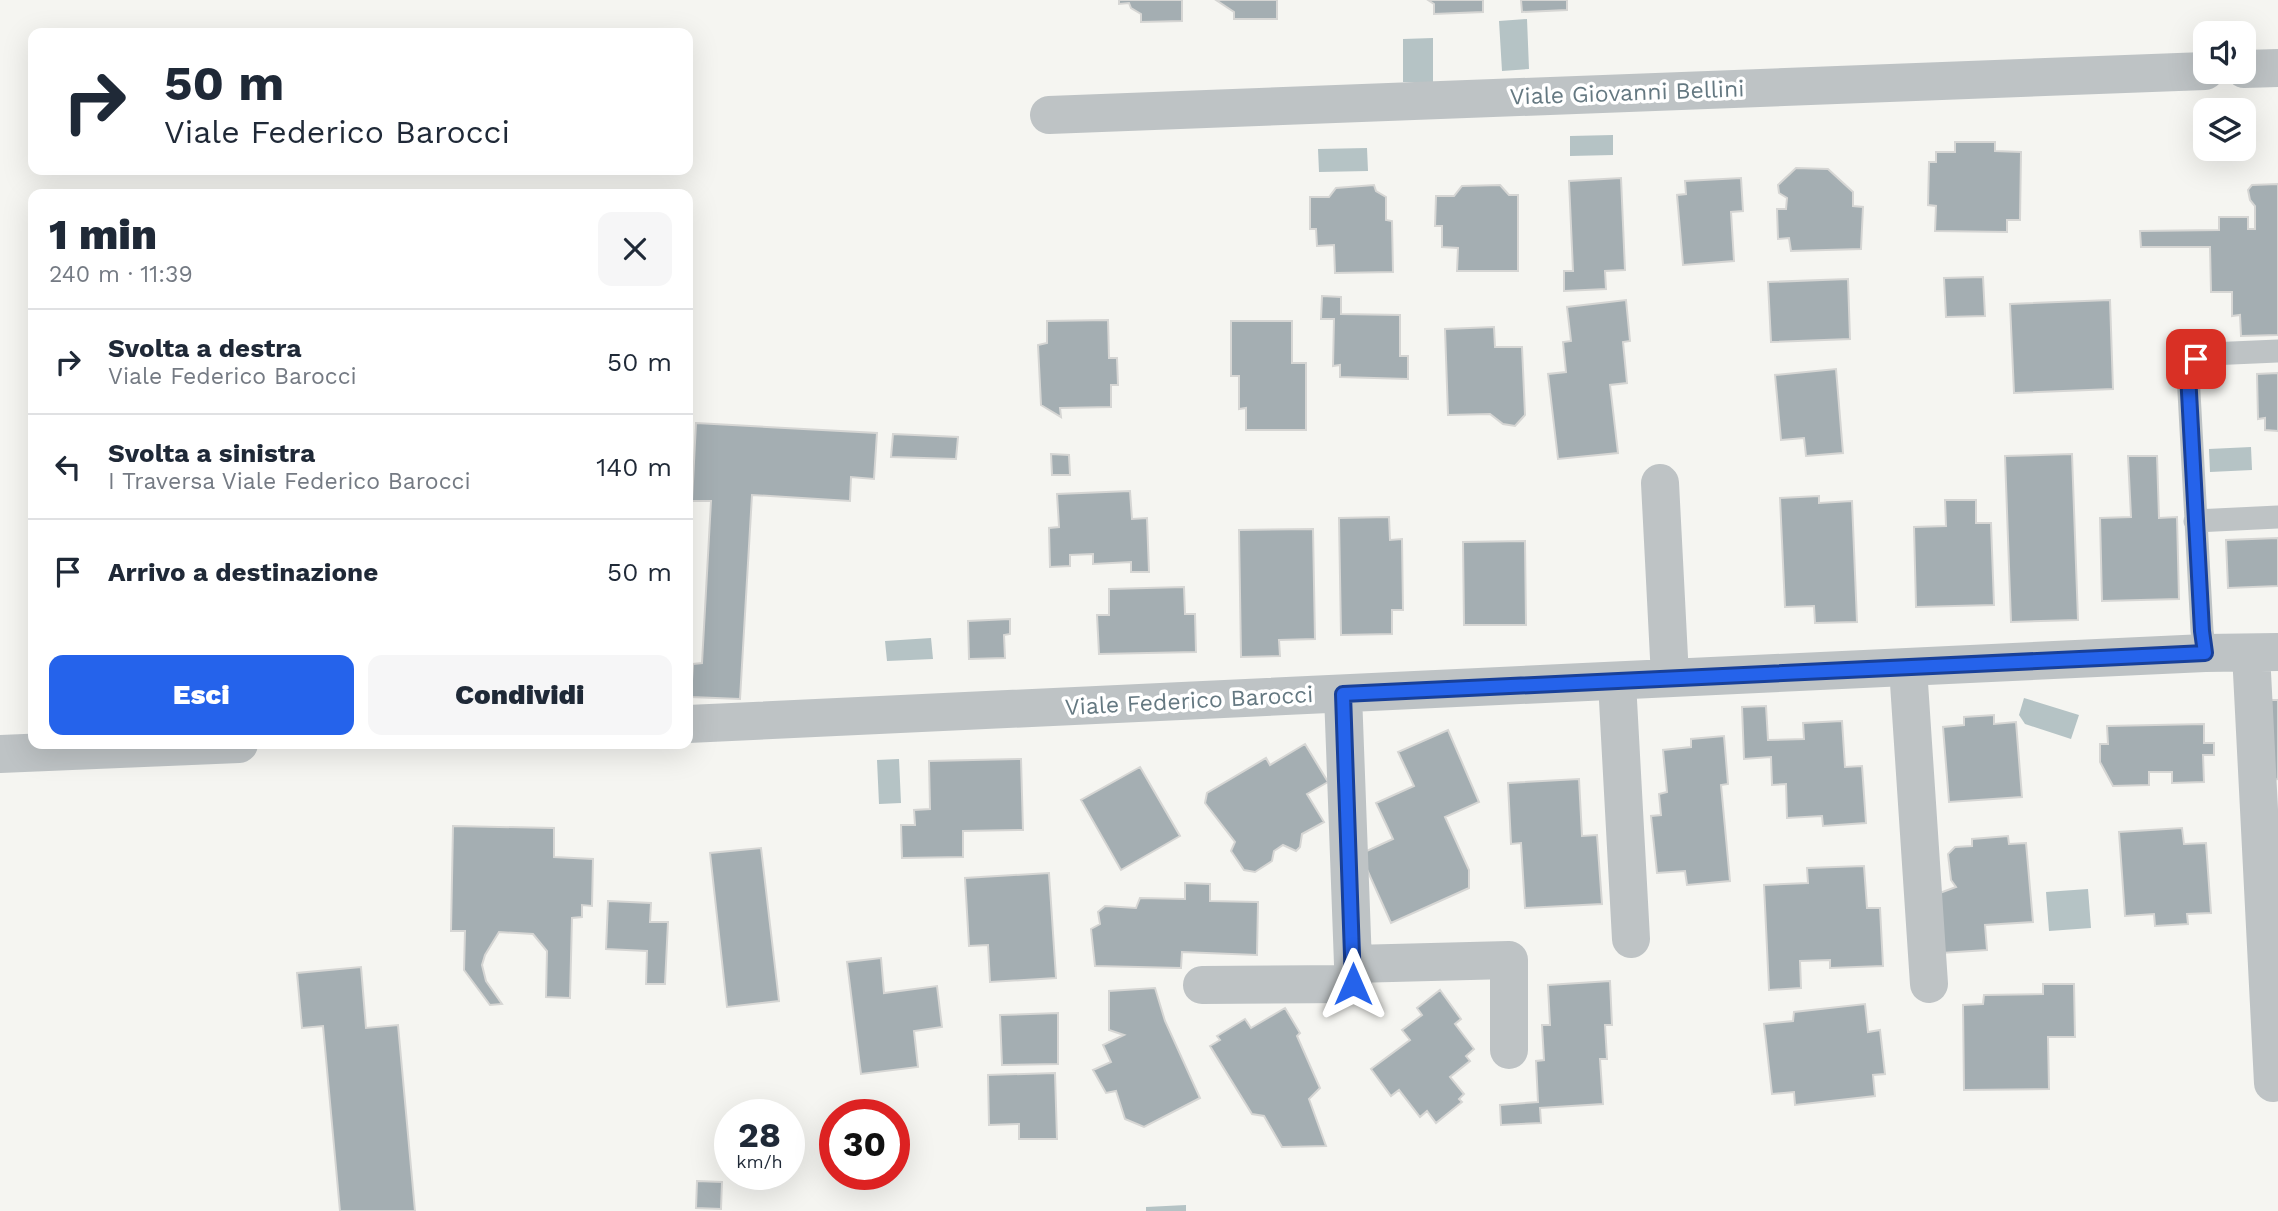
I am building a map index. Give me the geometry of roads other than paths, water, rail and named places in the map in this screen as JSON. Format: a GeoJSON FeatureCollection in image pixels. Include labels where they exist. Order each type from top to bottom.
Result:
{"type":"FeatureCollection","features":[{"type":"Feature","properties":{"kind":"street"},"geometry":{"type":"LineString","coordinates":[[2256,69],[2278,68]]}},
{"type":"Feature","properties":{"kind":"street","name":"Viale Giovanni Bellini"},"geometry":{"type":"LineString","coordinates":[[1049,115],[2193,71]]}},
{"type":"Feature","properties":{"kind":"street"},"geometry":{"type":"LineString","coordinates":[[1660,483],[1670,677]]}},
{"type":"Feature","properties":{"kind":"street"},"geometry":{"type":"LineString","coordinates":[[2264,652],[2273,1083]]}},
{"type":"Feature","properties":{"kind":"street","name":"Viale Federico Barocci"},"geometry":{"type":"LineString","coordinates":[[693,724],[1617,682],[1670,677],[2264,652]]}},
{"type":"Feature","properties":{"kind":"street"},"geometry":{"type":"LineString","coordinates":[[1908,668],[1929,985]]}},
{"type":"Feature","properties":{"kind":"street"},"geometry":{"type":"LineString","coordinates":[[1617,682],[1631,939]]}},
{"type":"Feature","properties":{"kind":"street"},"geometry":{"type":"LineString","coordinates":[[1202,985],[1353,984],[1343,694]]}},
{"type":"Feature","properties":{"kind":"street"},"geometry":{"type":"LineString","coordinates":[[0,754],[120,749]]}},
{"type":"Feature","properties":{"kind":"street"},"geometry":{"type":"LineString","coordinates":[[1353,964],[1510,960],[1509,1050]]}},
{"type":"Feature","properties":{"kind":"lane"},"geometry":{"type":"LineString","coordinates":[[2205,653],[2188,374],[2196,359],[2209,354],[2278,351]]}},
{"type":"Feature","properties":{"kind":"lane"},"geometry":{"type":"LineString","coordinates":[[2196,521],[2278,517]]}}]}
